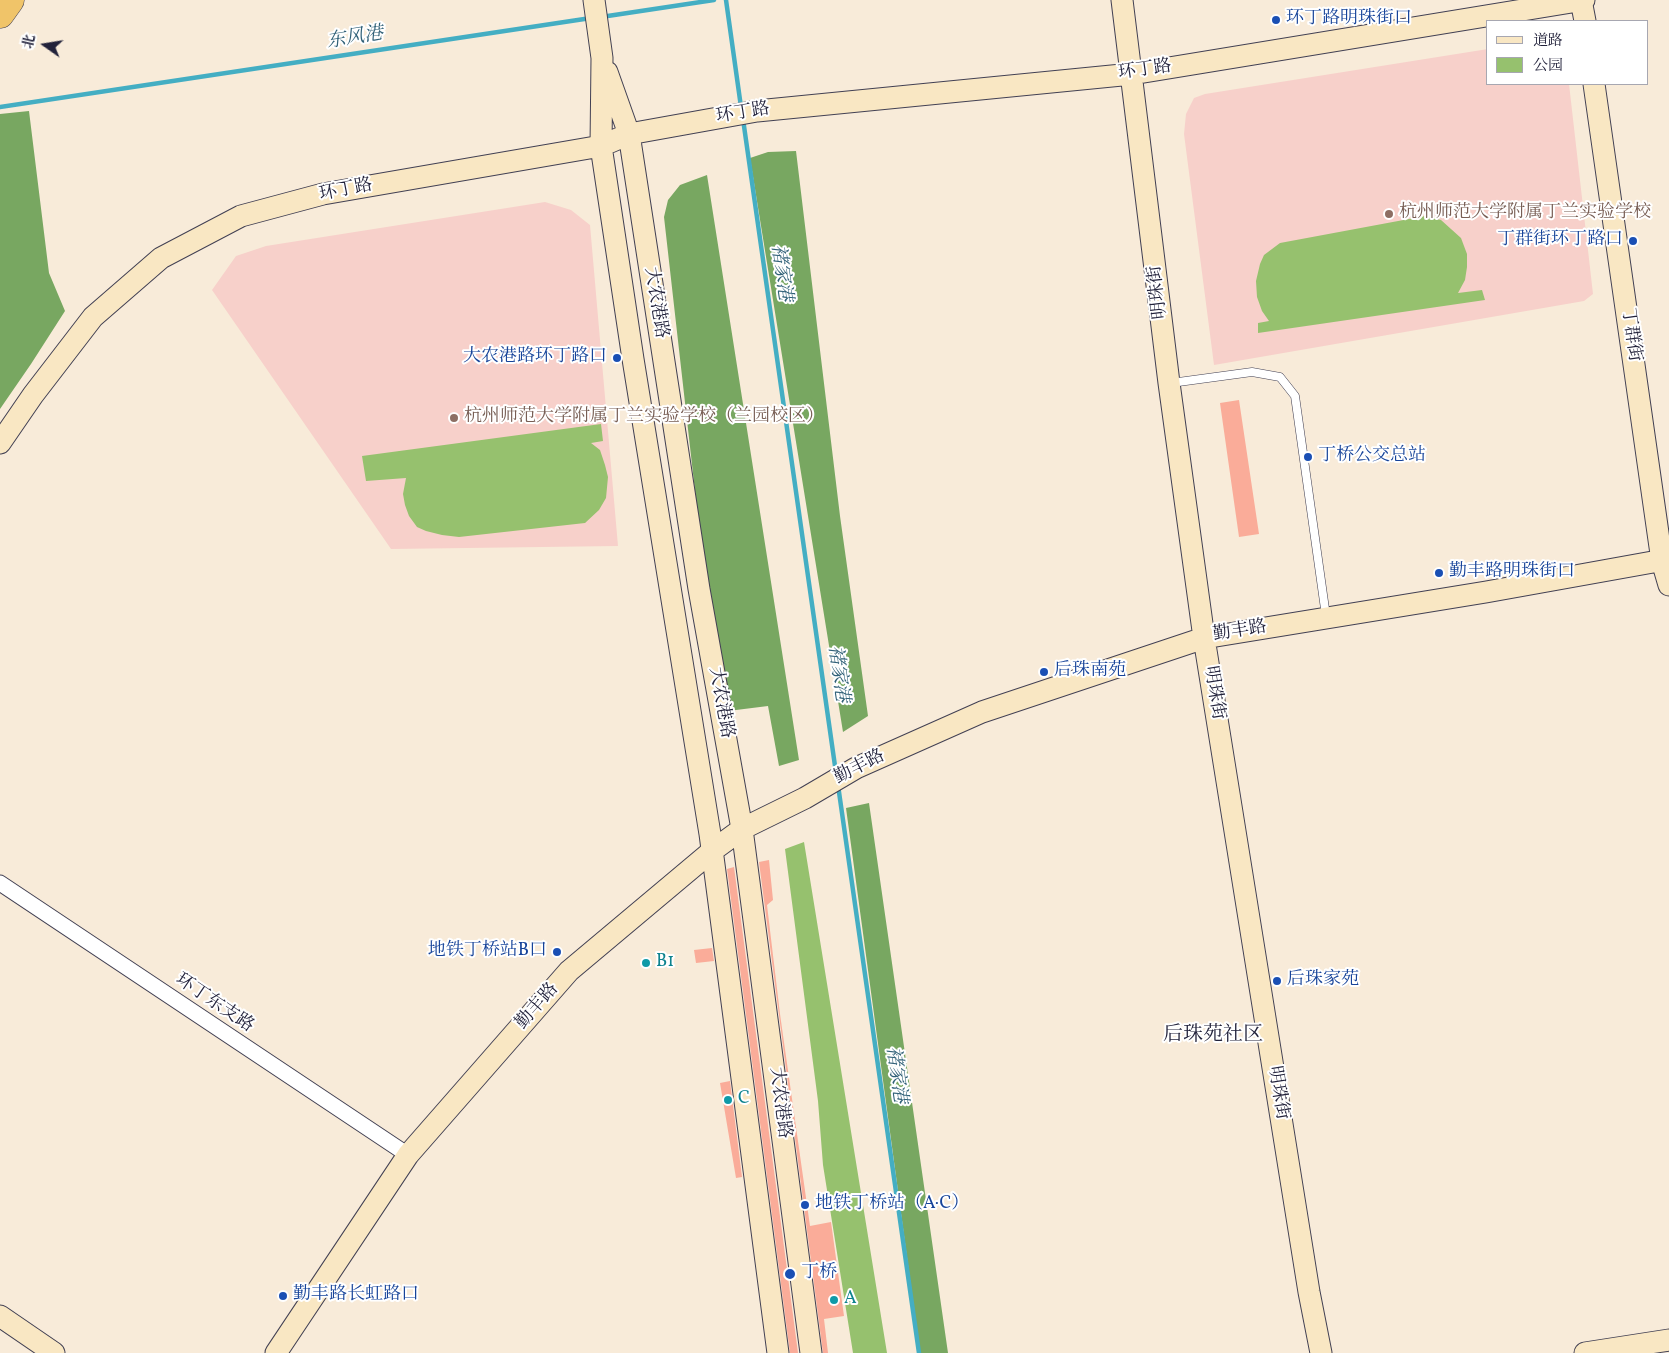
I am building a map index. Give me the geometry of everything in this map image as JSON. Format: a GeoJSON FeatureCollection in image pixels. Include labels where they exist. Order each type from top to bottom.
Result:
{"type":"FeatureCollection","features":[{"type":"Feature","properties":{"kind":"highway"},"geometry":{"type":"LineString","coordinates":[[0,14],[10,0]]}},
{"type":"Feature","properties":{"kind":"main road","name":"大农港路"},"geometry":{"type":"LineString","coordinates":[[594,0],[602,58],[601,146],[633,359],[712,851],[778,1353]]}},
{"type":"Feature","properties":{"kind":"main road","name":"明珠街"},"geometry":{"type":"LineString","coordinates":[[1122,0],[1204,638],[1321,1353]]}},
{"type":"Feature","properties":{"kind":"main road","name":"环丁路"},"geometry":{"type":"LineString","coordinates":[[0,443],[33,395],[93,317],[161,258],[241,216],[323,194],[601,146],[629,134],[757,111],[1132,74],[1582,0]]}},
{"type":"Feature","properties":{"kind":"main road"},"geometry":{"type":"LineString","coordinates":[[1582,0],[1584,20]]}},
{"type":"Feature","properties":{"kind":"main road","name":"大农港路"},"geometry":{"type":"LineString","coordinates":[[602,58],[629,134],[699,589],[742,829],[811,1353]]}},
{"type":"Feature","properties":{"kind":"main road","name":"丁群街"},"geometry":{"type":"LineString","coordinates":[[1594,85],[1669,585]]}},
{"type":"Feature","properties":{"kind":"main road","name":"勤丰路"},"geometry":{"type":"LineString","coordinates":[[276,1353],[408,1155],[569,971],[712,851],[742,829],[805,798],[856,768],[982,712],[1204,638],[1486,592],[1666,560]]}},
{"type":"Feature","properties":{"kind":"main road"},"geometry":{"type":"LineString","coordinates":[[0,1316],[54,1353]]}},
{"type":"Feature","properties":{"kind":"main road"},"geometry":{"type":"LineString","coordinates":[[1585,1353],[1669,1340]]}},
{"type":"Feature","properties":{"kind":"street","name":"环丁东支路"},"geometry":{"type":"LineString","coordinates":[[0,883],[408,1155]]}},
{"type":"Feature","properties":{"kind":"lane"},"geometry":{"type":"LineString","coordinates":[[1170,383],[1252,372],[1280,377],[1295,396],[1326,618]]}},
{"type":"Feature","properties":{"kind":"shaded area","name":"杭州师范大学附属丁兰实验学校"},"geometry":{"type":"Polygon","coordinates":[[[1486,49],[1486,85],[1569,85],[1593,294],[1584,301],[1214,365],[1184,134],[1186,114],[1194,98],[1205,94],[1486,49]]]}},
{"type":"Feature","properties":{"kind":"shaded area","name":"杭州师范大学附属丁兰实验学校（兰园校区）"},"geometry":{"type":"Polygon","coordinates":[[[545,202],[571,210],[590,225],[618,546],[391,549],[212,290],[236,256],[266,246],[545,202]]]}},
{"type":"Feature","properties":{"kind":"green space"},"geometry":{"type":"Polygon","coordinates":[[[29,111],[49,273],[65,311],[0,409],[0,114],[29,111]]]}},
{"type":"Feature","properties":{"kind":"green space"},"geometry":{"type":"Polygon","coordinates":[[[796,151],[840,516],[868,716],[843,732],[750,158],[768,152],[796,151]]]}},
{"type":"Feature","properties":{"kind":"green space"},"geometry":{"type":"Polygon","coordinates":[[[707,175],[799,760],[779,766],[768,706],[720,712],[664,217],[668,200],[680,185],[707,175]]]}},
{"type":"Feature","properties":{"kind":"green space"},"geometry":{"type":"Polygon","coordinates":[[[1425,216],[1441,220],[1461,238],[1467,254],[1467,267],[1465,280],[1458,293],[1482,290],[1485,300],[1258,333],[1258,323],[1269,321],[1262,311],[1257,297],[1256,281],[1260,264],[1264,255],[1280,243],[1425,216]]]}},
{"type":"Feature","properties":{"kind":"green space"},"geometry":{"type":"Polygon","coordinates":[[[601,424],[603,441],[591,443],[600,450],[605,465],[608,477],[606,498],[599,510],[585,523],[459,537],[442,535],[417,527],[409,516],[403,494],[406,478],[366,481],[362,456],[601,424]]]}},
{"type":"Feature","properties":{"kind":"green space"},"geometry":{"type":"Polygon","coordinates":[[[869,803],[948,1353],[920,1353],[846,808],[869,803]]]}},
{"type":"Feature","properties":{"kind":"green space"},"geometry":{"type":"Polygon","coordinates":[[[804,842],[887,1353],[853,1353],[823,1165],[818,1101],[785,849],[804,842]]]}},
{"type":"Feature","properties":{"kind":"building"},"geometry":{"type":"Polygon","coordinates":[[[1239,400],[1259,534],[1239,537],[1220,403],[1239,400]]]}},
{"type":"Feature","properties":{"kind":"building"},"geometry":{"type":"Polygon","coordinates":[[[769,860],[773,900],[767,905],[780,1014],[810,1226],[831,1222],[844,1316],[824,1319],[828,1353],[823,1353],[759,862],[769,860]]]}},
{"type":"Feature","properties":{"kind":"building"},"geometry":{"type":"Polygon","coordinates":[[[734,867],[798,1353],[790,1353],[727,869],[734,867]]]}},
{"type":"Feature","properties":{"kind":"building"},"geometry":{"type":"Polygon","coordinates":[[[712,948],[714,961],[696,963],[694,950],[712,948]]]}},
{"type":"Feature","properties":{"kind":"building"},"geometry":{"type":"Polygon","coordinates":[[[730,1081],[742,1177],[736,1178],[720,1083],[730,1081]]]}},
{"type":"Feature","properties":{"kind":"waterway","name":"东风港"},"geometry":{"type":"LineString","coordinates":[[601,17],[714,0]]}},
{"type":"Feature","properties":{"kind":"waterway","name":"褚家港"},"geometry":{"type":"LineString","coordinates":[[726,0],[741,107]]}},
{"type":"Feature","properties":{"kind":"waterway","name":"东风港"},"geometry":{"type":"LineString","coordinates":[[0,107],[591,18]]}},
{"type":"Feature","properties":{"kind":"waterway","name":"褚家港"},"geometry":{"type":"LineString","coordinates":[[743,119],[836,773]]}},
{"type":"Feature","properties":{"kind":"waterway","name":"褚家港"},"geometry":{"type":"LineString","coordinates":[[838,785],[919,1353]]}},
{"type":"Feature","properties":{"kind":"place","name":"环丁路明珠街口"},"geometry":{"type":"Point","coordinates":[1276,20]}},
{"type":"Feature","properties":{"kind":"place","name":"杭州师范大学附属丁兰实验学校"},"geometry":{"type":"Point","coordinates":[1389,214]}},
{"type":"Feature","properties":{"kind":"place","name":"丁群街环丁路口"},"geometry":{"type":"Point","coordinates":[1633,241]}},
{"type":"Feature","properties":{"kind":"place","name":"大农港路环丁路口"},"geometry":{"type":"Point","coordinates":[617,358]}},
{"type":"Feature","properties":{"kind":"place","name":"杭州师范大学附属丁兰实验学校（兰园校区）"},"geometry":{"type":"Point","coordinates":[454,418]}},
{"type":"Feature","properties":{"kind":"place","name":"丁桥公交总站"},"geometry":{"type":"Point","coordinates":[1308,457]}},
{"type":"Feature","properties":{"kind":"place","name":"勤丰路明珠街口"},"geometry":{"type":"Point","coordinates":[1439,573]}},
{"type":"Feature","properties":{"kind":"place","name":"后珠南苑"},"geometry":{"type":"Point","coordinates":[1044,672]}},
{"type":"Feature","properties":{"kind":"place","name":"地铁丁桥站B口"},"geometry":{"type":"Point","coordinates":[557,952]}},
{"type":"Feature","properties":{"kind":"place","name":"B1"},"geometry":{"type":"Point","coordinates":[646,963]}},
{"type":"Feature","properties":{"kind":"place","name":"后珠家苑"},"geometry":{"type":"Point","coordinates":[1277,981]}},
{"type":"Feature","properties":{"kind":"place","name":"C"},"geometry":{"type":"Point","coordinates":[728,1100]}},
{"type":"Feature","properties":{"kind":"place","name":"地铁丁桥站（A·C）"},"geometry":{"type":"Point","coordinates":[805,1205]}},
{"type":"Feature","properties":{"kind":"place","name":"丁桥"},"geometry":{"type":"Point","coordinates":[790,1274]}},
{"type":"Feature","properties":{"kind":"place","name":"勤丰路长虹路口"},"geometry":{"type":"Point","coordinates":[283,1296]}},
{"type":"Feature","properties":{"kind":"place","name":"A"},"geometry":{"type":"Point","coordinates":[834,1300]}},
{"type":"Feature","properties":{"kind":"district","name":"后珠苑社区"},"geometry":{"type":"Point","coordinates":[1213,1036]}}]}
